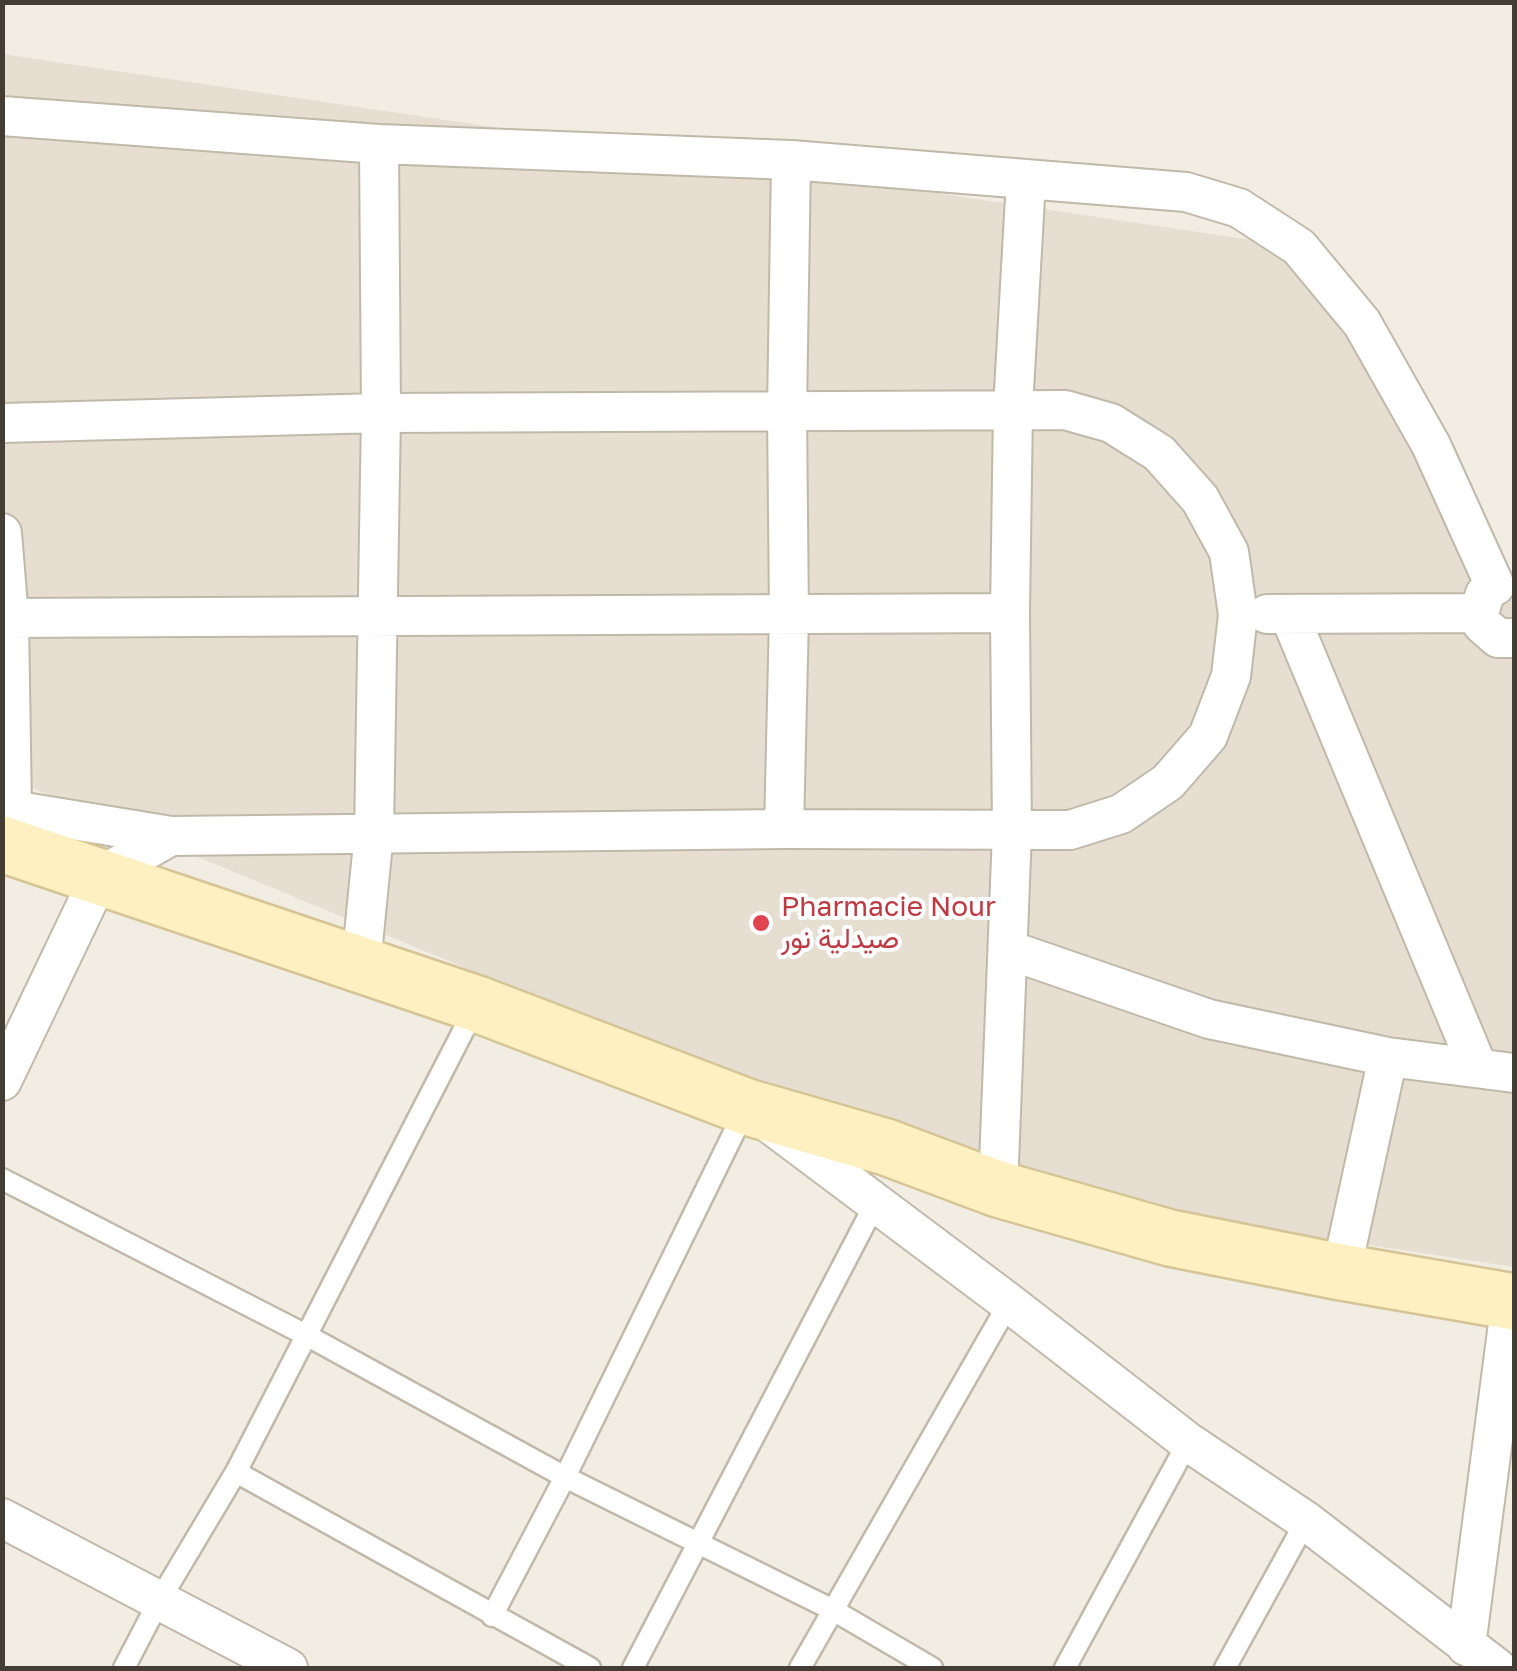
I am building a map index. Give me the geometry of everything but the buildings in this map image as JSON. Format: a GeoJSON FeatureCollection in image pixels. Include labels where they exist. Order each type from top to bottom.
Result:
{"type":"FeatureCollection","features":[{"type":"Feature","properties":{"kind":"main road"},"geometry":{"type":"LineString","coordinates":[[6,827],[100,876],[477,1004],[746,1107],[886,1147],[998,1189],[1170,1238],[1513,1301]]}},
{"type":"Feature","properties":{"kind":"street"},"geometry":{"type":"LineString","coordinates":[[2,116],[379,144],[790,160],[1186,192],[1239,208],[1299,247],[1362,323],[1398,383],[1460,504],[1496,595],[1489,632],[1498,638],[1514,638]]}},
{"type":"Feature","properties":{"kind":"street"},"geometry":{"type":"LineString","coordinates":[[361,964],[374,833],[381,413],[379,144]]}},
{"type":"Feature","properties":{"kind":"street"},"geometry":{"type":"LineString","coordinates":[[784,828],[789,616],[790,160]]}},
{"type":"Feature","properties":{"kind":"street"},"geometry":{"type":"LineString","coordinates":[[998,1189],[1012,832],[1012,408],[1026,180]]}},
{"type":"Feature","properties":{"kind":"street"},"geometry":{"type":"LineString","coordinates":[[2,423],[381,413],[1065,410],[1111,423],[1159,453],[1200,499],[1229,552],[1238,615],[1231,676],[1208,736],[1168,782],[1122,814],[1070,830],[784,828],[171,836],[6,827],[2,533]]}},
{"type":"Feature","properties":{"kind":"street"},"geometry":{"type":"LineString","coordinates":[[1238,615],[1496,595]]}},
{"type":"Feature","properties":{"kind":"street"},"geometry":{"type":"LineString","coordinates":[[6,618],[1010,613]]}},
{"type":"Feature","properties":{"kind":"street"},"geometry":{"type":"LineString","coordinates":[[1288,614],[1496,1071]]}},
{"type":"Feature","properties":{"kind":"street"},"geometry":{"type":"LineString","coordinates":[[2,1081],[100,876],[171,836]]}},
{"type":"Feature","properties":{"kind":"street"},"geometry":{"type":"LineString","coordinates":[[1009,950],[1208,1018],[1388,1057],[1496,1071]]}},
{"type":"Feature","properties":{"kind":"street"},"geometry":{"type":"LineString","coordinates":[[1341,1272],[1388,1057]]}},
{"type":"Feature","properties":{"kind":"street"},"geometry":{"type":"LineString","coordinates":[[746,1107],[1188,1442],[1306,1522],[1497,1668]]}},
{"type":"Feature","properties":{"kind":"street"},"geometry":{"type":"LineString","coordinates":[[1466,1646],[1513,1301]]}},
{"type":"Feature","properties":{"kind":"street"},"geometry":{"type":"LineString","coordinates":[[2,1518],[288,1668]]}},
{"type":"Feature","properties":{"kind":"lane"},"geometry":{"type":"LineString","coordinates":[[124,1668],[158,1601],[236,1472],[477,1004]]}},
{"type":"Feature","properties":{"kind":"lane"},"geometry":{"type":"LineString","coordinates":[[492,1616],[565,1477],[746,1107]]}},
{"type":"Feature","properties":{"kind":"lane"},"geometry":{"type":"LineString","coordinates":[[2,1179],[306,1335],[565,1477],[833,1610],[932,1668]]}},
{"type":"Feature","properties":{"kind":"lane"},"geometry":{"type":"LineString","coordinates":[[633,1668],[875,1204]]}},
{"type":"Feature","properties":{"kind":"lane"},"geometry":{"type":"LineString","coordinates":[[800,1668],[1009,1303]]}},
{"type":"Feature","properties":{"kind":"lane"},"geometry":{"type":"LineString","coordinates":[[1065,1668],[1188,1442]]}},
{"type":"Feature","properties":{"kind":"lane"},"geometry":{"type":"LineString","coordinates":[[236,1472],[590,1668]]}},
{"type":"Feature","properties":{"kind":"lane"},"geometry":{"type":"LineString","coordinates":[[1224,1668],[1306,1522]]}},
{"type":"Feature","properties":{"kind":"shaded area"},"geometry":{"type":"Polygon","coordinates":[[[2,54],[1299,247],[1495,586],[1514,589],[1514,1267],[998,1189],[3,776],[2,54]]]}},
{"type":"Feature","properties":{"kind":"place","name":"Pharmacie Nour صيدلية نور"},"geometry":{"type":"Point","coordinates":[761,923]}}]}
